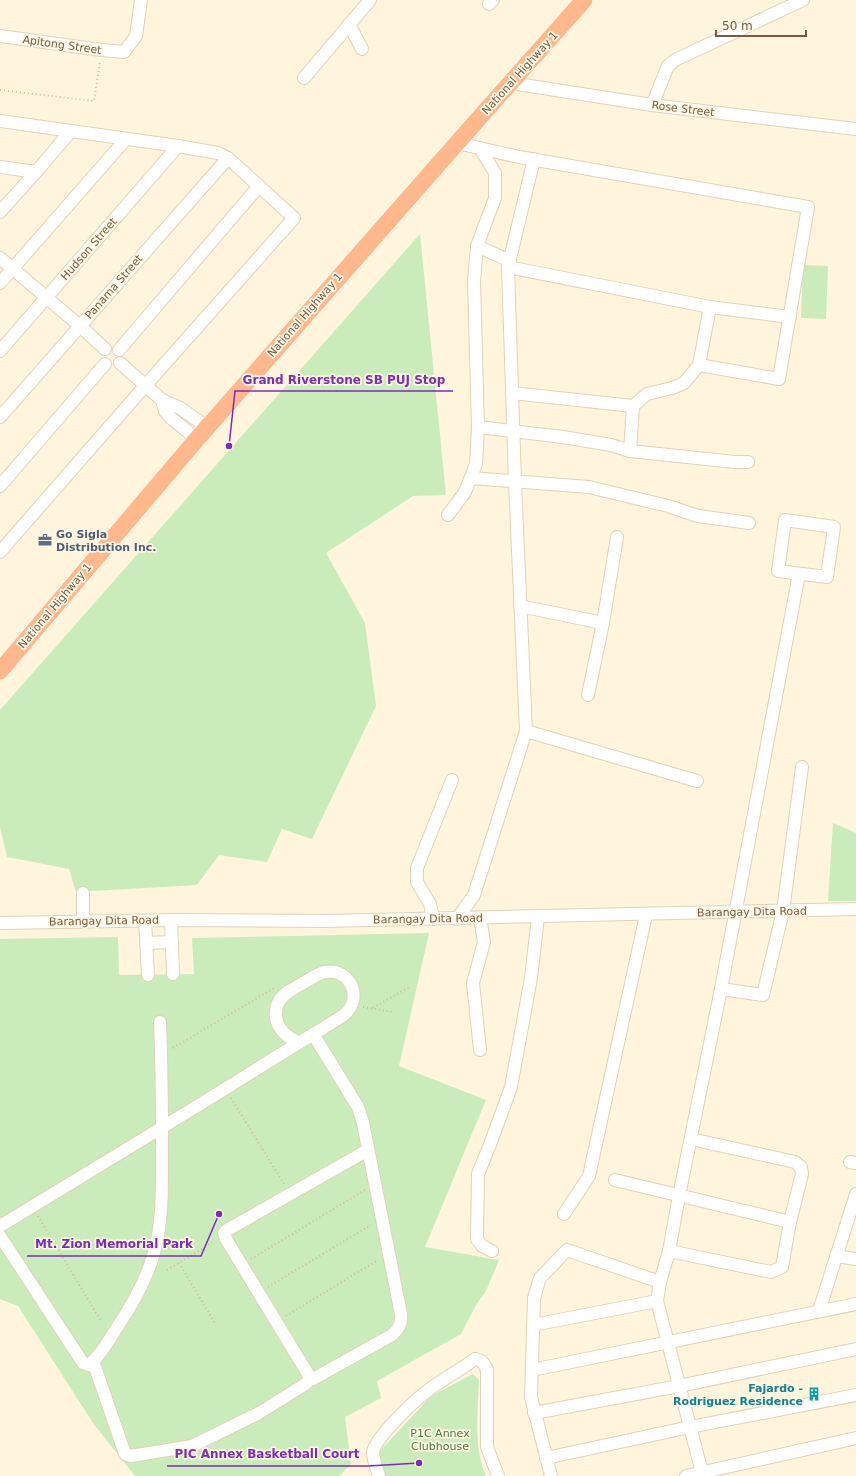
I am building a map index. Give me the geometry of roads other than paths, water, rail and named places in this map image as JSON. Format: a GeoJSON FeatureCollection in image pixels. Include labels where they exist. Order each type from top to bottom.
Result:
{"type":"FeatureCollection","features":[{"type":"Feature","properties":{"kind":"highway","name":"National Highway 1"},"geometry":{"type":"LineString","coordinates":[[0,671],[202,433],[457,142],[584,0]]}},
{"type":"Feature","properties":{"kind":"street","name":"Apitong Street"},"geometry":{"type":"LineString","coordinates":[[0,36],[124,52],[136,36],[140,0]]}},
{"type":"Feature","properties":{"kind":"street"},"geometry":{"type":"LineString","coordinates":[[304,78],[370,0]]}},
{"type":"Feature","properties":{"kind":"street"},"geometry":{"type":"LineString","coordinates":[[652,106],[668,66],[676,60],[803,0]]}},
{"type":"Feature","properties":{"kind":"street"},"geometry":{"type":"LineString","coordinates":[[349,24],[362,49]]}},
{"type":"Feature","properties":{"kind":"street","name":"Rose Street"},"geometry":{"type":"LineString","coordinates":[[511,83],[652,106],[856,129]]}},
{"type":"Feature","properties":{"kind":"street"},"geometry":{"type":"LineString","coordinates":[[0,121],[218,153],[228,158],[294,218],[0,552]]}},
{"type":"Feature","properties":{"kind":"street"},"geometry":{"type":"LineString","coordinates":[[0,212],[70,132]]}},
{"type":"Feature","properties":{"kind":"street"},"geometry":{"type":"LineString","coordinates":[[0,283],[126,139]]}},
{"type":"Feature","properties":{"kind":"street"},"geometry":{"type":"LineString","coordinates":[[457,142],[519,157],[808,207],[779,379],[699,365]]}},
{"type":"Feature","properties":{"kind":"street","name":"Hudson Street"},"geometry":{"type":"LineString","coordinates":[[0,351],[178,146]]}},
{"type":"Feature","properties":{"kind":"street"},"geometry":{"type":"LineString","coordinates":[[448,515],[465,492],[476,464],[478,427],[474,281],[477,246],[495,198],[495,173],[480,148]]}},
{"type":"Feature","properties":{"kind":"street","name":"Panama Street"},"geometry":{"type":"LineString","coordinates":[[0,417],[228,158]]}},
{"type":"Feature","properties":{"kind":"street"},"geometry":{"type":"LineString","coordinates":[[457,919],[474,895],[526,731],[515,482],[509,264],[534,159]]}},
{"type":"Feature","properties":{"kind":"street"},"geometry":{"type":"LineString","coordinates":[[0,167],[36,172]]}},
{"type":"Feature","properties":{"kind":"street"},"geometry":{"type":"LineString","coordinates":[[119,350],[259,186]]}},
{"type":"Feature","properties":{"kind":"street"},"geometry":{"type":"LineString","coordinates":[[477,246],[509,264],[710,307],[790,317]]}},
{"type":"Feature","properties":{"kind":"street"},"geometry":{"type":"LineString","coordinates":[[0,258],[105,349]]}},
{"type":"Feature","properties":{"kind":"street"},"geometry":{"type":"LineString","coordinates":[[630,451],[633,406],[647,394],[672,388],[684,383],[699,365],[710,307]]}},
{"type":"Feature","properties":{"kind":"street"},"geometry":{"type":"LineString","coordinates":[[115,347],[119,350],[122,354],[120,363],[116,366],[110,367],[105,364],[102,359],[102,354],[105,349],[115,347]]}},
{"type":"Feature","properties":{"kind":"street"},"geometry":{"type":"LineString","coordinates":[[120,363],[162,400],[180,408],[202,433]]}},
{"type":"Feature","properties":{"kind":"street"},"geometry":{"type":"LineString","coordinates":[[0,486],[105,364]]}},
{"type":"Feature","properties":{"kind":"street"},"geometry":{"type":"LineString","coordinates":[[512,393],[633,406]]}},
{"type":"Feature","properties":{"kind":"street"},"geometry":{"type":"LineString","coordinates":[[478,427],[563,437],[611,445],[630,451],[687,458],[748,462]]}},
{"type":"Feature","properties":{"kind":"street"},"geometry":{"type":"LineString","coordinates":[[470,478],[589,487],[668,506],[698,516],[749,522]]}},
{"type":"Feature","properties":{"kind":"street"},"geometry":{"type":"LineString","coordinates":[[785,520],[834,527],[827,577],[798,574],[778,571],[785,520]]}},
{"type":"Feature","properties":{"kind":"street"},"geometry":{"type":"LineString","coordinates":[[588,695],[603,623],[617,537]]}},
{"type":"Feature","properties":{"kind":"street"},"geometry":{"type":"LineString","coordinates":[[702,1474],[657,1301],[692,1139],[798,574]]}},
{"type":"Feature","properties":{"kind":"street"},"geometry":{"type":"LineString","coordinates":[[520,606],[603,623]]}},
{"type":"Feature","properties":{"kind":"street"},"geometry":{"type":"LineString","coordinates":[[526,731],[697,781]]}},
{"type":"Feature","properties":{"kind":"street"},"geometry":{"type":"LineString","coordinates":[[721,989],[763,995],[783,911],[802,767]]}},
{"type":"Feature","properties":{"kind":"street"},"geometry":{"type":"LineString","coordinates":[[434,919],[430,904],[417,882],[417,868],[452,780]]}},
{"type":"Feature","properties":{"kind":"street"},"geometry":{"type":"LineString","coordinates":[[83,893],[83,922]]}},
{"type":"Feature","properties":{"kind":"street","name":"Barangay Dita Road"},"geometry":{"type":"LineString","coordinates":[[0,923],[145,920],[325,921],[457,919],[856,909]]}},
{"type":"Feature","properties":{"kind":"street"},"geometry":{"type":"LineString","coordinates":[[564,1214],[590,1176],[646,915]]}},
{"type":"Feature","properties":{"kind":"street"},"geometry":{"type":"LineString","coordinates":[[492,1251],[482,1246],[477,1239],[478,1174],[511,1087],[531,978],[538,917]]}},
{"type":"Feature","properties":{"kind":"street"},"geometry":{"type":"LineString","coordinates":[[480,918],[484,942],[473,983],[480,1050]]}},
{"type":"Feature","properties":{"kind":"street"},"geometry":{"type":"LineString","coordinates":[[145,920],[148,975]]}},
{"type":"Feature","properties":{"kind":"street"},"geometry":{"type":"LineString","coordinates":[[171,920],[173,974]]}},
{"type":"Feature","properties":{"kind":"street"},"geometry":{"type":"LineString","coordinates":[[146,943],[172,942]]}},
{"type":"Feature","properties":{"kind":"street"},"geometry":{"type":"LineString","coordinates":[[0,1226],[162,1128],[314,1034],[345,1014],[354,998],[351,985],[348,980],[338,973],[332,972],[319,974],[288,992],[278,1004],[275,1010],[276,1022],[286,1035],[299,1043]]}},
{"type":"Feature","properties":{"kind":"street"},"geometry":{"type":"LineString","coordinates":[[0,1236],[83,1363],[89,1365],[94,1361],[124,1317],[148,1271],[160,1227],[162,1204],[162,1090],[160,1022]]}},
{"type":"Feature","properties":{"kind":"street"},"geometry":{"type":"LineString","coordinates":[[94,1361],[125,1454],[131,1456],[192,1446],[259,1413],[311,1379],[316,1379],[392,1335],[399,1328],[401,1314],[363,1123],[358,1107],[314,1034]]}},
{"type":"Feature","properties":{"kind":"street"},"geometry":{"type":"LineString","coordinates":[[669,1251],[771,1272],[782,1267],[790,1222],[802,1174],[801,1167],[795,1162],[692,1139]]}},
{"type":"Feature","properties":{"kind":"street"},"geometry":{"type":"LineString","coordinates":[[311,1379],[226,1239],[224,1233],[368,1150]]}},
{"type":"Feature","properties":{"kind":"street"},"geometry":{"type":"LineString","coordinates":[[615,1180],[790,1222]]}},
{"type":"Feature","properties":{"kind":"street"},"geometry":{"type":"LineString","coordinates":[[819,1311],[836,1256],[853,1212],[856,1194]]}},
{"type":"Feature","properties":{"kind":"street"},"geometry":{"type":"LineString","coordinates":[[551,1476],[531,1397],[534,1298],[540,1278],[567,1250],[660,1282]]}},
{"type":"Feature","properties":{"kind":"street"},"geometry":{"type":"LineString","coordinates":[[836,1256],[856,1259]]}},
{"type":"Feature","properties":{"kind":"street"},"geometry":{"type":"LineString","coordinates":[[533,1325],[657,1301]]}},
{"type":"Feature","properties":{"kind":"street"},"geometry":{"type":"LineString","coordinates":[[532,1370],[856,1304]]}},
{"type":"Feature","properties":{"kind":"street"},"geometry":{"type":"LineString","coordinates":[[534,1413],[680,1386],[856,1349]]}},
{"type":"Feature","properties":{"kind":"street"},"geometry":{"type":"LineString","coordinates":[[379,1476],[373,1452],[377,1442],[398,1418],[426,1392],[475,1359],[483,1362],[487,1370],[487,1447],[498,1476]]}},
{"type":"Feature","properties":{"kind":"street"},"geometry":{"type":"LineString","coordinates":[[546,1458],[690,1427],[856,1394]]}},
{"type":"Feature","properties":{"kind":"street"},"geometry":{"type":"LineString","coordinates":[[686,1476],[702,1474],[856,1438]]}},
{"type":"Feature","properties":{"kind":"place","name":"Grand Riverstone SB PUJ Stop"},"geometry":{"type":"Point","coordinates":[229,446]}},
{"type":"Feature","properties":{"kind":"place","name":"Go Sigla Distribution Inc."},"geometry":{"type":"Point","coordinates":[45,540]}},
{"type":"Feature","properties":{"kind":"place","name":"Mt. Zion Memorial Park"},"geometry":{"type":"Point","coordinates":[219,1214]}},
{"type":"Feature","properties":{"kind":"place","name":"Fajardo - Rodriguez Residence"},"geometry":{"type":"Point","coordinates":[814,1394]}},
{"type":"Feature","properties":{"kind":"place","name":"PIC Annex Basketball Court"},"geometry":{"type":"Point","coordinates":[419,1463]}},
{"type":"Feature","properties":{"kind":"park label","name":"P1C Annex Clubhouse"},"geometry":{"type":"Point","coordinates":[440,1439]}}]}
